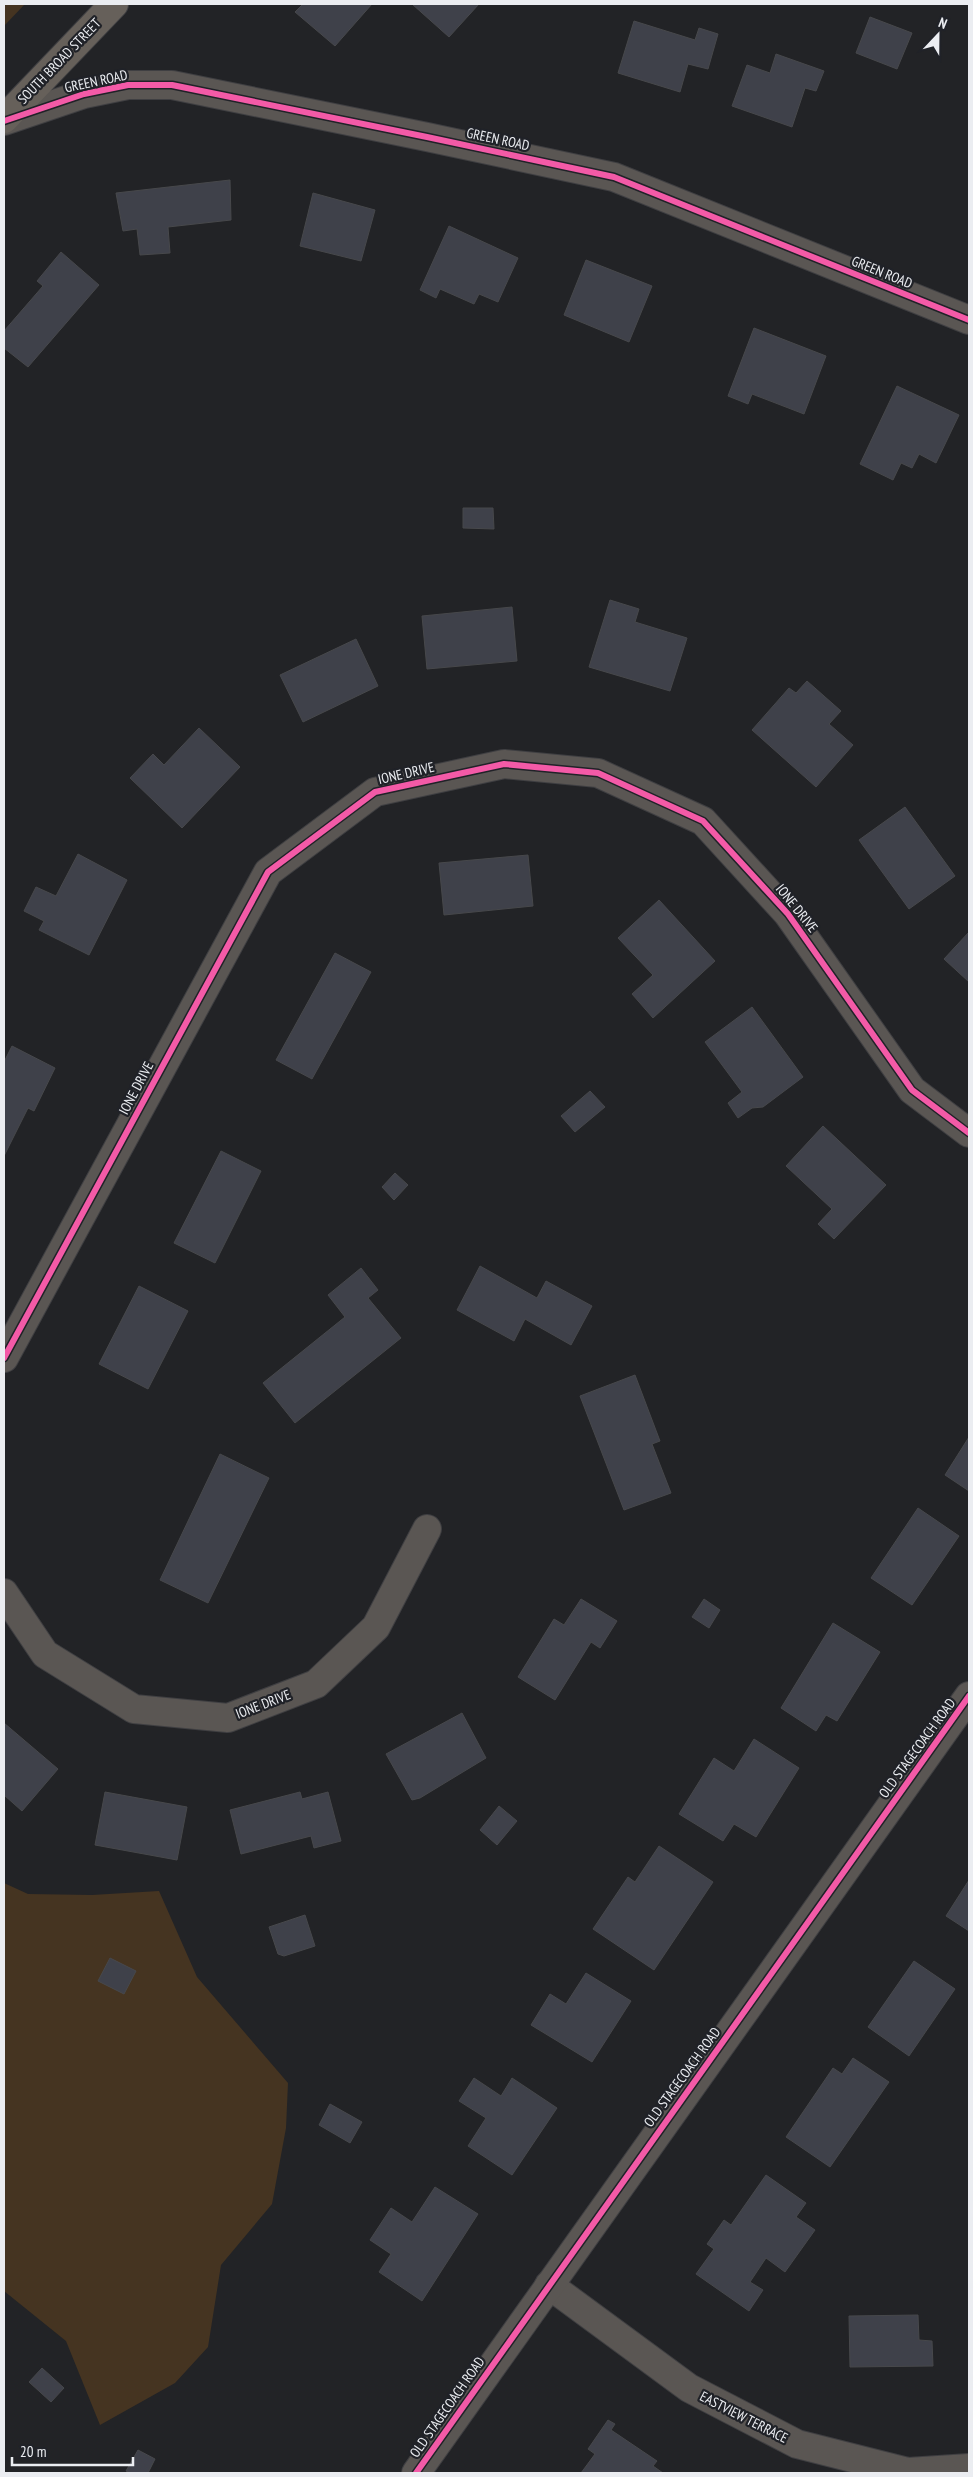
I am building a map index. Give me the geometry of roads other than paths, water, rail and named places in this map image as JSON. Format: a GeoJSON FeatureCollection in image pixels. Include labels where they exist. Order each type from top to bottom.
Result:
{"type":"FeatureCollection","features":[{"type":"Feature","properties":{"kind":"main road","name":"SOUTH BROAD STREET"},"geometry":{"type":"LineString","coordinates":[[4,120],[114,4]]}},
{"type":"Feature","properties":{"kind":"street","name":"GREEN ROAD"},"geometry":{"type":"LineString","coordinates":[[4,120],[84,94],[128,85],[172,85],[427,137],[614,177],[969,320]]}},
{"type":"Feature","properties":{"kind":"street","name":"IONE DRIVE"},"geometry":{"type":"LineString","coordinates":[[4,1358],[268,872],[375,792],[504,764],[598,773],[703,821],[788,914],[912,1090],[969,1133]]}},
{"type":"Feature","properties":{"kind":"street","name":"IONE DRIVE"},"geometry":{"type":"LineString","coordinates":[[4,1593],[46,1654],[134,1709],[228,1718],[316,1684],[323,1678],[376,1627],[428,1529]]}},
{"type":"Feature","properties":{"kind":"street","name":"OLD STAGECOACH ROAD"},"geometry":{"type":"LineString","coordinates":[[416,2473],[969,1696]]}},
{"type":"Feature","properties":{"kind":"street","name":"EASTVIEW TERRACE"},"geometry":{"type":"LineString","coordinates":[[549,2285],[689,2388],[797,2444],[908,2472],[969,2468]]}}]}
